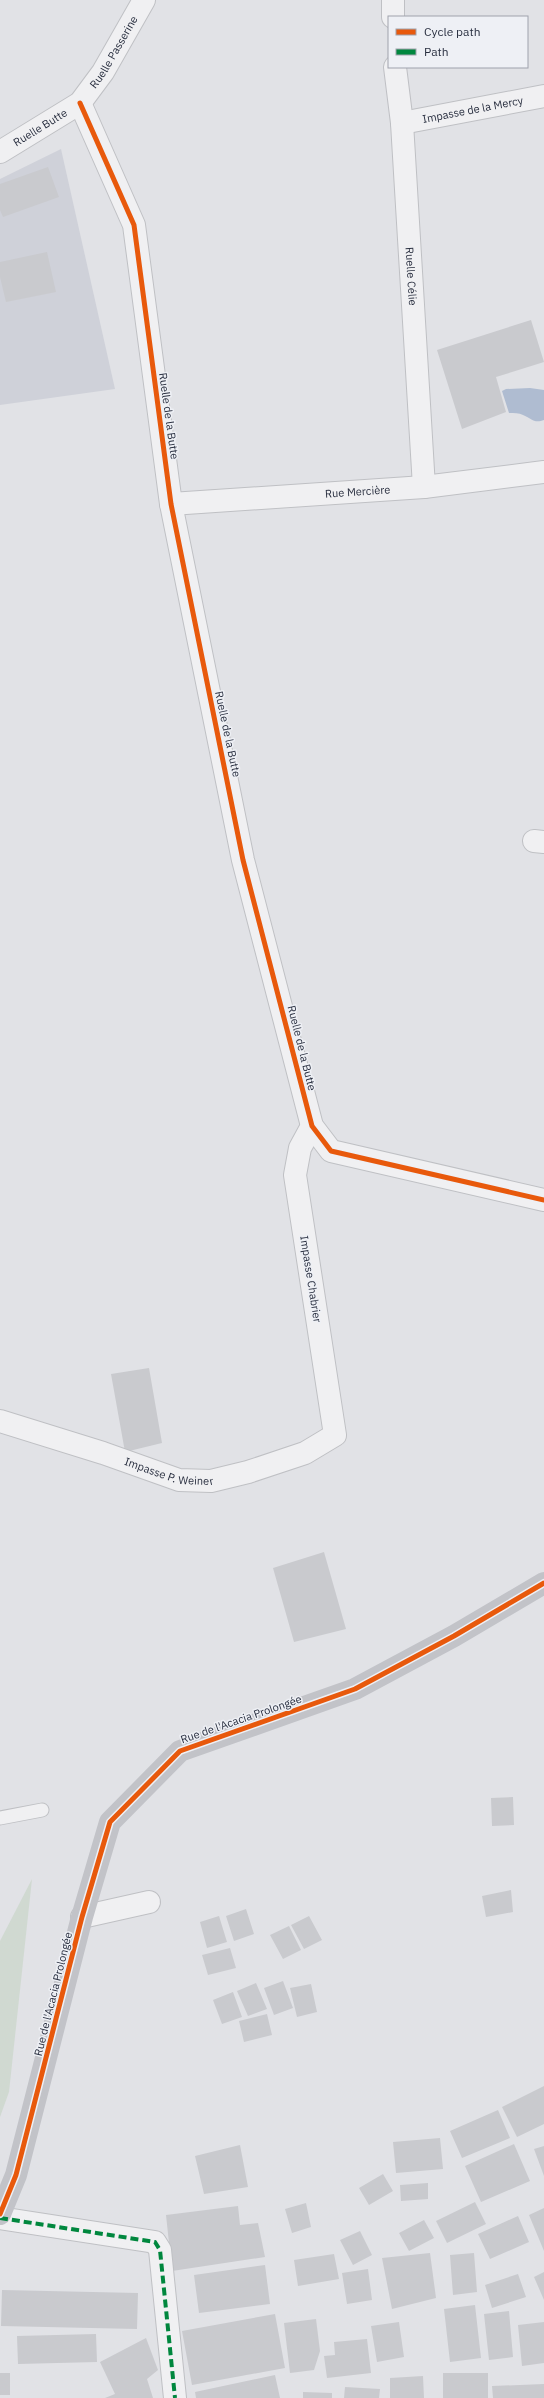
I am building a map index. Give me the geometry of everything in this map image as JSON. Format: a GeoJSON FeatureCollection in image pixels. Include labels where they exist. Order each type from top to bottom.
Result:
{"type":"FeatureCollection","features":[{"type":"Feature","properties":{"kind":"street","name":"Ruelle Passerine"},"geometry":{"type":"LineString","coordinates":[[80,103],[103,72],[144,0]]}},
{"type":"Feature","properties":{"kind":"street"},"geometry":{"type":"LineString","coordinates":[[393,0],[393,16]]}},
{"type":"Feature","properties":{"kind":"street","name":"Ruelle Célie"},"geometry":{"type":"LineString","coordinates":[[395,68],[402,123],[424,487]]}},
{"type":"Feature","properties":{"kind":"street","name":"Impasse de la Mercy"},"geometry":{"type":"LineString","coordinates":[[402,123],[544,96]]}},
{"type":"Feature","properties":{"kind":"street","name":"Ruelle Butte"},"geometry":{"type":"LineString","coordinates":[[0,152],[80,103]]}},
{"type":"Feature","properties":{"kind":"street","name":"Ruelle de la Butte"},"geometry":{"type":"LineString","coordinates":[[80,103],[134,225],[170,504],[243,860],[312,1126],[332,1151],[544,1200]]}},
{"type":"Feature","properties":{"kind":"street","name":"Rue Mercière"},"geometry":{"type":"LineString","coordinates":[[170,504],[424,487],[544,472]]}},
{"type":"Feature","properties":{"kind":"street","name":"Impasse Chabrier"},"geometry":{"type":"LineString","coordinates":[[312,1126],[300,1148],[295,1175],[334,1435]]}},
{"type":"Feature","properties":{"kind":"street","name":"Impasse P. Weiner"},"geometry":{"type":"LineString","coordinates":[[0,1421],[104,1453],[178,1480],[211,1481],[248,1472],[305,1453],[334,1435]]}},
{"type":"Feature","properties":{"kind":"street","name":"Rue de l'Acacia Prolongée"},"geometry":{"type":"LineString","coordinates":[[0,2214],[16,2175],[82,1917],[110,1822],[180,1751],[355,1689],[454,1636],[544,1583]]}},
{"type":"Feature","properties":{"kind":"street"},"geometry":{"type":"LineString","coordinates":[[82,1917],[150,1902]]}},
{"type":"Feature","properties":{"kind":"street"},"geometry":{"type":"LineString","coordinates":[[0,2218],[155,2242],[160,2250],[175,2398]]}},
{"type":"Feature","properties":{"kind":"lane"},"geometry":{"type":"LineString","coordinates":[[0,1818],[42,1810]]}},
{"type":"Feature","properties":{"kind":"shaded area"},"geometry":{"type":"Polygon","coordinates":[[[61,149],[115,389],[0,405],[0,179],[61,149]]]}},
{"type":"Feature","properties":{"kind":"shaded area"},"geometry":{"type":"Polygon","coordinates":[[[32,1879],[9,2092],[0,2117],[0,1941],[32,1879]]]}},
{"type":"Feature","properties":{"kind":"water"},"geometry":{"type":"Polygon","coordinates":[[[530,388],[544,390],[544,420],[535,421],[521,414],[509,413],[502,391],[506,389],[530,388]]]}},
{"type":"Feature","properties":{"kind":"building"},"geometry":{"type":"Polygon","coordinates":[[[48,167],[59,197],[3,217],[0,210],[0,184],[48,167]]]}},
{"type":"Feature","properties":{"kind":"building"},"geometry":{"type":"Polygon","coordinates":[[[47,252],[56,292],[6,302],[0,277],[0,262],[47,252]]]}},
{"type":"Feature","properties":{"kind":"building"},"geometry":{"type":"Polygon","coordinates":[[[531,320],[544,362],[496,377],[506,412],[462,429],[437,350],[531,320]]]}},
{"type":"Feature","properties":{"kind":"building"},"geometry":{"type":"Polygon","coordinates":[[[149,1368],[162,1443],[125,1452],[111,1374],[149,1368]]]}},
{"type":"Feature","properties":{"kind":"building"},"geometry":{"type":"Polygon","coordinates":[[[324,1552],[346,1629],[294,1642],[273,1568],[324,1552]]]}},
{"type":"Feature","properties":{"kind":"building"},"geometry":{"type":"Polygon","coordinates":[[[513,1797],[514,1825],[492,1826],[491,1798],[513,1797]]]}},
{"type":"Feature","properties":{"kind":"building"},"geometry":{"type":"Polygon","coordinates":[[[511,1890],[513,1912],[486,1917],[482,1896],[511,1890]]]}},
{"type":"Feature","properties":{"kind":"building"},"geometry":{"type":"Polygon","coordinates":[[[246,1909],[254,1934],[234,1941],[226,1916],[246,1909]]]}},
{"type":"Feature","properties":{"kind":"building"},"geometry":{"type":"Polygon","coordinates":[[[219,1916],[227,1942],[207,1948],[200,1922],[219,1916]]]}},
{"type":"Feature","properties":{"kind":"building"},"geometry":{"type":"Polygon","coordinates":[[[309,1916],[322,1940],[304,1949],[291,1925],[309,1916]]]}},
{"type":"Feature","properties":{"kind":"building"},"geometry":{"type":"Polygon","coordinates":[[[289,1926],[301,1950],[283,1959],[270,1935],[289,1926]]]}},
{"type":"Feature","properties":{"kind":"building"},"geometry":{"type":"Polygon","coordinates":[[[230,1948],[236,1968],[208,1975],[202,1955],[230,1948]]]}},
{"type":"Feature","properties":{"kind":"building"},"geometry":{"type":"Polygon","coordinates":[[[283,1981],[293,2008],[274,2015],[264,1988],[283,1981]]]}},
{"type":"Feature","properties":{"kind":"building"},"geometry":{"type":"Polygon","coordinates":[[[256,1983],[267,2009],[248,2016],[237,1991],[256,1983]]]}},
{"type":"Feature","properties":{"kind":"building"},"geometry":{"type":"Polygon","coordinates":[[[311,1984],[317,2012],[297,2017],[290,1988],[311,1984]]]}},
{"type":"Feature","properties":{"kind":"building"},"geometry":{"type":"Polygon","coordinates":[[[233,1992],[242,2017],[222,2024],[213,2000],[233,1992]]]}},
{"type":"Feature","properties":{"kind":"building"},"geometry":{"type":"Polygon","coordinates":[[[267,2014],[272,2035],[244,2042],[239,2021],[267,2014]]]}},
{"type":"Feature","properties":{"kind":"building"},"geometry":{"type":"Polygon","coordinates":[[[544,2086],[544,2124],[517,2137],[502,2107],[544,2086]]]}},
{"type":"Feature","properties":{"kind":"building"},"geometry":{"type":"Polygon","coordinates":[[[498,2110],[510,2138],[462,2158],[450,2131],[498,2110]]]}},
{"type":"Feature","properties":{"kind":"building"},"geometry":{"type":"Polygon","coordinates":[[[440,2138],[443,2169],[396,2173],[393,2142],[440,2138]]]}},
{"type":"Feature","properties":{"kind":"building"},"geometry":{"type":"Polygon","coordinates":[[[514,2144],[530,2181],[481,2202],[465,2166],[514,2144]]]}},
{"type":"Feature","properties":{"kind":"building"},"geometry":{"type":"Polygon","coordinates":[[[240,2145],[248,2187],[204,2194],[195,2156],[240,2145]]]}},
{"type":"Feature","properties":{"kind":"building"},"geometry":{"type":"Polygon","coordinates":[[[544,2146],[544,2176],[534,2149],[544,2146]]]}},
{"type":"Feature","properties":{"kind":"building"},"geometry":{"type":"Polygon","coordinates":[[[383,2174],[393,2191],[369,2205],[359,2188],[383,2174]]]}},
{"type":"Feature","properties":{"kind":"building"},"geometry":{"type":"Polygon","coordinates":[[[428,2183],[428,2199],[401,2201],[400,2185],[428,2183]]]}},
{"type":"Feature","properties":{"kind":"building"},"geometry":{"type":"Polygon","coordinates":[[[475,2202],[486,2224],[447,2243],[436,2221],[475,2202]]]}},
{"type":"Feature","properties":{"kind":"building"},"geometry":{"type":"Polygon","coordinates":[[[306,2203],[311,2227],[292,2233],[285,2209],[306,2203]]]}},
{"type":"Feature","properties":{"kind":"building"},"geometry":{"type":"Polygon","coordinates":[[[238,2206],[240,2225],[258,2223],[265,2257],[172,2271],[166,2215],[238,2206]]]}},
{"type":"Feature","properties":{"kind":"building"},"geometry":{"type":"Polygon","coordinates":[[[544,2208],[544,2251],[529,2215],[544,2208]]]}},
{"type":"Feature","properties":{"kind":"building"},"geometry":{"type":"Polygon","coordinates":[[[518,2216],[529,2242],[490,2259],[478,2234],[518,2216]]]}},
{"type":"Feature","properties":{"kind":"building"},"geometry":{"type":"Polygon","coordinates":[[[424,2220],[434,2238],[409,2251],[399,2233],[424,2220]]]}},
{"type":"Feature","properties":{"kind":"building"},"geometry":{"type":"Polygon","coordinates":[[[360,2231],[372,2255],[353,2265],[340,2240],[360,2231]]]}},
{"type":"Feature","properties":{"kind":"building"},"geometry":{"type":"Polygon","coordinates":[[[430,2253],[436,2298],[392,2309],[382,2258],[430,2253]]]}},
{"type":"Feature","properties":{"kind":"building"},"geometry":{"type":"Polygon","coordinates":[[[474,2253],[477,2292],[453,2295],[450,2255],[474,2253]]]}},
{"type":"Feature","properties":{"kind":"building"},"geometry":{"type":"Polygon","coordinates":[[[334,2254],[339,2279],[298,2286],[294,2260],[334,2254]]]}},
{"type":"Feature","properties":{"kind":"building"},"geometry":{"type":"Polygon","coordinates":[[[265,2265],[270,2304],[199,2313],[194,2275],[265,2265]]]}},
{"type":"Feature","properties":{"kind":"building"},"geometry":{"type":"Polygon","coordinates":[[[368,2269],[372,2300],[347,2304],[342,2273],[368,2269]]]}},
{"type":"Feature","properties":{"kind":"building"},"geometry":{"type":"Polygon","coordinates":[[[544,2272],[544,2300],[534,2277],[544,2272]]]}},
{"type":"Feature","properties":{"kind":"building"},"geometry":{"type":"Polygon","coordinates":[[[518,2274],[526,2297],[492,2308],[485,2285],[518,2274]]]}},
{"type":"Feature","properties":{"kind":"building"},"geometry":{"type":"Polygon","coordinates":[[[2,2290],[138,2293],[137,2329],[1,2326],[2,2290]]]}},
{"type":"Feature","properties":{"kind":"building"},"geometry":{"type":"Polygon","coordinates":[[[475,2305],[481,2358],[450,2362],[444,2309],[475,2305]]]}},
{"type":"Feature","properties":{"kind":"building"},"geometry":{"type":"Polygon","coordinates":[[[509,2311],[513,2357],[489,2360],[484,2314],[509,2311]]]}},
{"type":"Feature","properties":{"kind":"building"},"geometry":{"type":"Polygon","coordinates":[[[275,2314],[285,2368],[192,2385],[182,2331],[275,2314]]]}},
{"type":"Feature","properties":{"kind":"building"},"geometry":{"type":"Polygon","coordinates":[[[316,2319],[320,2351],[314,2370],[290,2373],[284,2323],[316,2319]]]}},
{"type":"Feature","properties":{"kind":"building"},"geometry":{"type":"Polygon","coordinates":[[[399,2322],[404,2357],[377,2362],[371,2326],[399,2322]]]}},
{"type":"Feature","properties":{"kind":"building"},"geometry":{"type":"Polygon","coordinates":[[[544,2322],[544,2363],[522,2366],[518,2325],[544,2322]]]}},
{"type":"Feature","properties":{"kind":"building"},"geometry":{"type":"Polygon","coordinates":[[[96,2334],[97,2362],[18,2364],[17,2336],[96,2334]]]}},
{"type":"Feature","properties":{"kind":"building"},"geometry":{"type":"Polygon","coordinates":[[[146,2338],[158,2370],[147,2379],[153,2398],[105,2398],[115,2394],[100,2362],[146,2338]]]}},
{"type":"Feature","properties":{"kind":"building"},"geometry":{"type":"Polygon","coordinates":[[[367,2339],[371,2373],[327,2378],[324,2356],[335,2355],[334,2342],[367,2339]]]}},
{"type":"Feature","properties":{"kind":"building"},"geometry":{"type":"Polygon","coordinates":[[[0,2373],[10,2373],[10,2395],[0,2395],[0,2373]]]}},
{"type":"Feature","properties":{"kind":"building"},"geometry":{"type":"Polygon","coordinates":[[[443,2373],[488,2373],[488,2398],[443,2398],[443,2373]]]}},
{"type":"Feature","properties":{"kind":"building"},"geometry":{"type":"Polygon","coordinates":[[[275,2375],[280,2398],[196,2398],[195,2392],[275,2375]]]}},
{"type":"Feature","properties":{"kind":"building"},"geometry":{"type":"Polygon","coordinates":[[[423,2376],[424,2398],[390,2398],[390,2378],[423,2376]]]}},
{"type":"Feature","properties":{"kind":"building"},"geometry":{"type":"Polygon","coordinates":[[[544,2384],[544,2398],[493,2398],[492,2386],[544,2384]]]}},
{"type":"Feature","properties":{"kind":"building"},"geometry":{"type":"Polygon","coordinates":[[[345,2387],[380,2389],[379,2398],[344,2398],[345,2387]]]}},
{"type":"Feature","properties":{"kind":"building"},"geometry":{"type":"Polygon","coordinates":[[[303,2392],[332,2393],[332,2398],[303,2398],[303,2392]]]}},
{"type":"Feature","properties":{"kind":"marked path"},"geometry":{"type":"LineString","coordinates":[[0,2218],[155,2242],[160,2250],[175,2398]]}},
{"type":"Feature","properties":{"kind":"cycle path"},"geometry":{"type":"LineString","coordinates":[[80,103],[134,225],[171,504],[243,860],[312,1126],[331,1151],[544,1200]]}},
{"type":"Feature","properties":{"kind":"cycle path"},"geometry":{"type":"LineString","coordinates":[[0,2214],[16,2175],[82,1917],[110,1822],[180,1751],[355,1689],[454,1636],[544,1583]]}}]}
